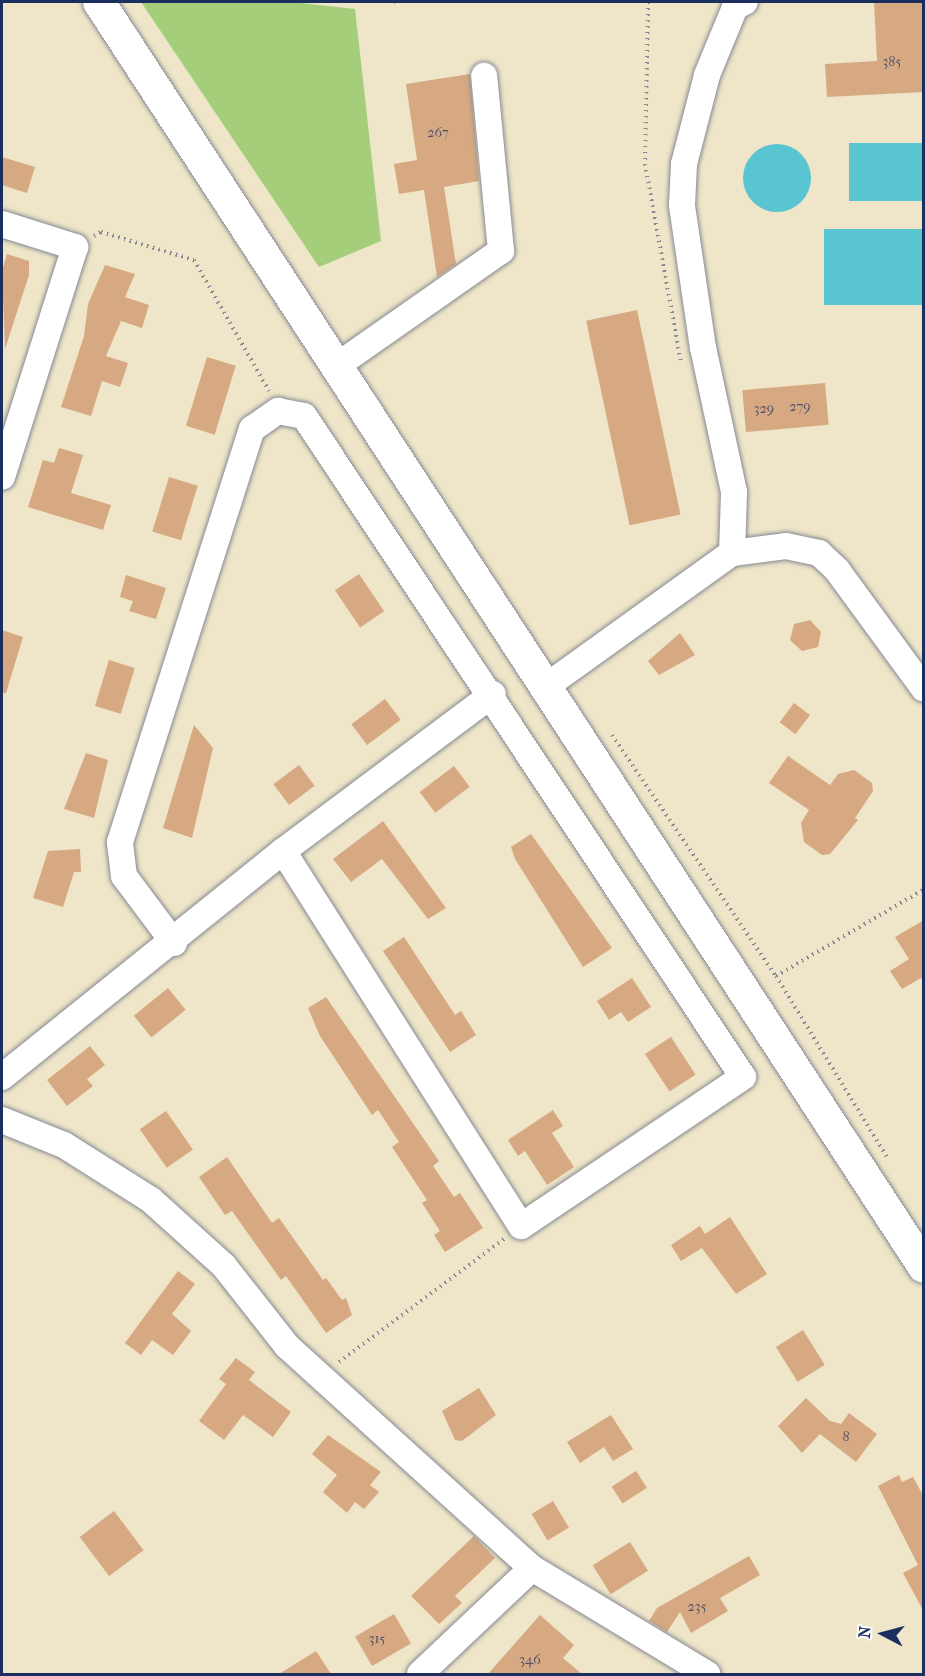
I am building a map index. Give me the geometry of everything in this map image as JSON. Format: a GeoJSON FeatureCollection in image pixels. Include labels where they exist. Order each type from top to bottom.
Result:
{"type":"FeatureCollection","features":[{"type":"Feature","properties":{"kind":"main road"},"geometry":{"type":"LineString","coordinates":[[99,2],[548,685],[924,1267]]}},
{"type":"Feature","properties":{"kind":"street"},"geometry":{"type":"LineString","coordinates":[[732,553],[734,492],[703,348],[682,205],[684,164],[707,75],[735,8],[745,2]]}},
{"type":"Feature","properties":{"kind":"street"},"geometry":{"type":"LineString","coordinates":[[338,365],[501,251],[484,76]]}},
{"type":"Feature","properties":{"kind":"street"},"geometry":{"type":"LineString","coordinates":[[2,224],[75,247],[2,477]]}},
{"type":"Feature","properties":{"kind":"street"},"geometry":{"type":"LineString","coordinates":[[174,943],[124,876],[120,842],[252,429],[278,411],[304,416],[493,694],[743,1077],[521,1226],[283,851]]}},
{"type":"Feature","properties":{"kind":"street"},"geometry":{"type":"LineString","coordinates":[[548,685],[732,553],[786,546],[819,553],[837,570],[924,689]]}},
{"type":"Feature","properties":{"kind":"street"},"geometry":{"type":"LineString","coordinates":[[2,1077],[174,943],[283,851],[493,694]]}},
{"type":"Feature","properties":{"kind":"street"},"geometry":{"type":"LineString","coordinates":[[2,1120],[64,1145],[151,1200],[224,1266],[287,1346],[532,1568],[707,1674]]}},
{"type":"Feature","properties":{"kind":"street"},"geometry":{"type":"LineString","coordinates":[[420,1674],[532,1568]]}},
{"type":"Feature","properties":{"kind":"path"},"geometry":{"type":"LineString","coordinates":[[75,247],[101,232],[194,260],[255,361],[278,411]]}},
{"type":"Feature","properties":{"kind":"path"},"geometry":{"type":"LineString","coordinates":[[608,729],[776,976],[892,1164]]}},
{"type":"Feature","properties":{"kind":"path"},"geometry":{"type":"LineString","coordinates":[[776,976],[924,889]]}},
{"type":"Feature","properties":{"kind":"path"},"geometry":{"type":"LineString","coordinates":[[320,1376],[521,1226]]}},
{"type":"Feature","properties":{"kind":"green space"},"geometry":{"type":"Polygon","coordinates":[[[141,2],[292,2],[355,9],[381,241],[319,267],[141,2]]]}},
{"type":"Feature","properties":{"kind":"water"},"geometry":{"type":"Polygon","coordinates":[[[849,143],[923,143],[923,201],[849,201],[849,143]]]}},
{"type":"Feature","properties":{"kind":"water"},"geometry":{"type":"Polygon","coordinates":[[[777,144],[790,147],[801,154],[808,165],[811,178],[808,191],[801,202],[790,209],[777,212],[764,209],[753,202],[746,191],[743,178],[746,165],[753,154],[764,147],[777,144]]]}},
{"type":"Feature","properties":{"kind":"water"},"geometry":{"type":"Polygon","coordinates":[[[824,229],[923,229],[923,305],[824,305],[824,229]]]}},
{"type":"Feature","properties":{"kind":"building"},"geometry":{"type":"Polygon","coordinates":[[[874,2],[924,2],[924,92],[827,97],[825,64],[877,61],[874,2]]]}},
{"type":"Feature","properties":{"kind":"building"},"geometry":{"type":"Polygon","coordinates":[[[470,74],[479,181],[444,187],[456,264],[437,277],[424,190],[399,194],[394,164],[417,160],[406,84],[470,74]]]}},
{"type":"Feature","properties":{"kind":"building"},"geometry":{"type":"Polygon","coordinates":[[[2,157],[35,167],[27,193],[2,185],[2,157]]]}},
{"type":"Feature","properties":{"kind":"building"},"geometry":{"type":"Polygon","coordinates":[[[7,254],[29,261],[29,275],[5,349],[2,271],[7,254]]]}},
{"type":"Feature","properties":{"kind":"building"},"geometry":{"type":"Polygon","coordinates":[[[105,265],[135,274],[125,297],[149,305],[142,328],[121,321],[106,356],[128,363],[120,387],[102,381],[91,416],[61,407],[84,336],[88,304],[105,265]]]}},
{"type":"Feature","properties":{"kind":"building"},"geometry":{"type":"Polygon","coordinates":[[[637,310],[680,514],[630,525],[586,321],[637,310]]]}},
{"type":"Feature","properties":{"kind":"building"},"geometry":{"type":"Polygon","coordinates":[[[207,357],[236,366],[215,435],[186,426],[207,357]]]}},
{"type":"Feature","properties":{"kind":"building"},"geometry":{"type":"Polygon","coordinates":[[[825,383],[829,425],[746,432],[742,390],[825,383]]]}},
{"type":"Feature","properties":{"kind":"building"},"geometry":{"type":"Polygon","coordinates":[[[59,448],[83,455],[71,493],[111,505],[103,530],[28,507],[43,460],[54,463],[59,448]]]}},
{"type":"Feature","properties":{"kind":"building"},"geometry":{"type":"Polygon","coordinates":[[[169,477],[198,486],[181,540],[152,532],[169,477]]]}},
{"type":"Feature","properties":{"kind":"building"},"geometry":{"type":"Polygon","coordinates":[[[359,574],[384,611],[360,628],[335,590],[359,574]]]}},
{"type":"Feature","properties":{"kind":"building"},"geometry":{"type":"Polygon","coordinates":[[[126,575],[166,588],[156,619],[129,611],[133,601],[120,597],[126,575]]]}},
{"type":"Feature","properties":{"kind":"building"},"geometry":{"type":"Polygon","coordinates":[[[810,620],[821,632],[818,647],[802,651],[790,640],[794,624],[810,620]]]}},
{"type":"Feature","properties":{"kind":"building"},"geometry":{"type":"Polygon","coordinates":[[[2,630],[23,637],[6,693],[2,693],[2,630]]]}},
{"type":"Feature","properties":{"kind":"building"},"geometry":{"type":"Polygon","coordinates":[[[680,633],[695,655],[659,675],[648,661],[680,633]]]}},
{"type":"Feature","properties":{"kind":"building"},"geometry":{"type":"Polygon","coordinates":[[[109,660],[135,668],[121,714],[95,706],[109,660]]]}},
{"type":"Feature","properties":{"kind":"building"},"geometry":{"type":"Polygon","coordinates":[[[385,699],[401,720],[367,745],[351,724],[385,699]]]}},
{"type":"Feature","properties":{"kind":"building"},"geometry":{"type":"Polygon","coordinates":[[[794,703],[810,715],[796,734],[780,722],[794,703]]]}},
{"type":"Feature","properties":{"kind":"building"},"geometry":{"type":"Polygon","coordinates":[[[194,725],[213,748],[192,838],[163,828],[194,725]]]}},
{"type":"Feature","properties":{"kind":"building"},"geometry":{"type":"Polygon","coordinates":[[[86,753],[108,760],[94,818],[64,809],[86,753]]]}},
{"type":"Feature","properties":{"kind":"building"},"geometry":{"type":"Polygon","coordinates":[[[788,756],[830,785],[838,774],[854,770],[872,783],[873,791],[855,818],[858,820],[830,854],[822,855],[804,842],[801,823],[809,810],[769,783],[788,756]]]}},
{"type":"Feature","properties":{"kind":"building"},"geometry":{"type":"Polygon","coordinates":[[[299,765],[315,786],[289,805],[273,784],[299,765]]]}},
{"type":"Feature","properties":{"kind":"building"},"geometry":{"type":"Polygon","coordinates":[[[454,766],[470,787],[435,813],[420,792],[454,766]]]}},
{"type":"Feature","properties":{"kind":"building"},"geometry":{"type":"Polygon","coordinates":[[[383,821],[446,908],[428,919],[382,859],[351,882],[333,859],[383,821]]]}},
{"type":"Feature","properties":{"kind":"building"},"geometry":{"type":"Polygon","coordinates":[[[531,834],[612,948],[583,967],[515,859],[511,847],[531,834]]]}},
{"type":"Feature","properties":{"kind":"building"},"geometry":{"type":"Polygon","coordinates":[[[80,849],[81,872],[74,872],[63,907],[33,898],[48,851],[80,849]]]}},
{"type":"Feature","properties":{"kind":"building"},"geometry":{"type":"Polygon","coordinates":[[[924,920],[924,981],[921,978],[902,989],[890,971],[909,959],[895,937],[924,920]]]}},
{"type":"Feature","properties":{"kind":"building"},"geometry":{"type":"Polygon","coordinates":[[[404,937],[455,1015],[461,1011],[476,1035],[450,1052],[383,951],[404,937]]]}},
{"type":"Feature","properties":{"kind":"building"},"geometry":{"type":"Polygon","coordinates":[[[632,978],[651,1007],[628,1022],[621,1012],[609,1020],[597,1001],[632,978]]]}},
{"type":"Feature","properties":{"kind":"building"},"geometry":{"type":"Polygon","coordinates":[[[168,988],[186,1010],[151,1037],[134,1016],[168,988]]]}},
{"type":"Feature","properties":{"kind":"building"},"geometry":{"type":"Polygon","coordinates":[[[326,997],[439,1161],[433,1166],[454,1197],[460,1193],[483,1228],[445,1252],[434,1235],[440,1231],[422,1203],[427,1200],[392,1147],[399,1142],[378,1110],[372,1115],[320,1036],[308,1008],[326,997]]]}},
{"type":"Feature","properties":{"kind":"building"},"geometry":{"type":"Polygon","coordinates":[[[671,1037],[696,1075],[670,1092],[645,1054],[671,1037]]]}},
{"type":"Feature","properties":{"kind":"building"},"geometry":{"type":"Polygon","coordinates":[[[90,1046],[105,1065],[87,1079],[93,1086],[67,1106],[47,1080],[90,1046]]]}},
{"type":"Feature","properties":{"kind":"building"},"geometry":{"type":"Polygon","coordinates":[[[553,1110],[563,1126],[552,1133],[574,1167],[547,1185],[525,1151],[518,1156],[508,1140],[553,1110]]]}},
{"type":"Feature","properties":{"kind":"building"},"geometry":{"type":"Polygon","coordinates":[[[166,1111],[193,1150],[167,1168],[140,1129],[166,1111]]]}},
{"type":"Feature","properties":{"kind":"building"},"geometry":{"type":"Polygon","coordinates":[[[227,1157],[272,1223],[279,1218],[323,1280],[326,1278],[342,1300],[346,1298],[352,1315],[326,1333],[286,1276],[281,1280],[232,1211],[225,1215],[199,1177],[227,1157]]]}},
{"type":"Feature","properties":{"kind":"building"},"geometry":{"type":"Polygon","coordinates":[[[730,1217],[767,1274],[736,1294],[702,1248],[681,1261],[671,1245],[700,1226],[705,1234],[730,1217]]]}},
{"type":"Feature","properties":{"kind":"building"},"geometry":{"type":"Polygon","coordinates":[[[178,1271],[195,1284],[172,1314],[191,1331],[173,1355],[152,1340],[141,1355],[125,1343],[178,1271]]]}},
{"type":"Feature","properties":{"kind":"building"},"geometry":{"type":"Polygon","coordinates":[[[803,1330],[825,1365],[798,1382],[776,1347],[803,1330]]]}},
{"type":"Feature","properties":{"kind":"building"},"geometry":{"type":"Polygon","coordinates":[[[236,1358],[255,1372],[249,1380],[291,1412],[273,1437],[243,1415],[224,1440],[199,1421],[226,1384],[219,1379],[236,1358]]]}},
{"type":"Feature","properties":{"kind":"building"},"geometry":{"type":"Polygon","coordinates":[[[479,1388],[496,1415],[462,1441],[455,1440],[442,1411],[479,1388]]]}},
{"type":"Feature","properties":{"kind":"building"},"geometry":{"type":"Polygon","coordinates":[[[806,1398],[830,1421],[841,1424],[849,1413],[877,1434],[856,1462],[820,1434],[802,1453],[778,1426],[806,1398]]]}},
{"type":"Feature","properties":{"kind":"building"},"geometry":{"type":"Polygon","coordinates":[[[611,1415],[633,1449],[613,1461],[604,1447],[580,1463],[567,1442],[611,1415]]]}},
{"type":"Feature","properties":{"kind":"building"},"geometry":{"type":"Polygon","coordinates":[[[328,1435],[381,1472],[370,1485],[379,1492],[364,1509],[355,1502],[347,1513],[323,1492],[337,1475],[312,1454],[328,1435]]]}},
{"type":"Feature","properties":{"kind":"building"},"geometry":{"type":"Polygon","coordinates":[[[636,1471],[647,1488],[623,1504],[612,1487],[636,1471]]]}},
{"type":"Feature","properties":{"kind":"building"},"geometry":{"type":"Polygon","coordinates":[[[899,1475],[902,1482],[913,1477],[924,1497],[924,1612],[903,1573],[918,1565],[878,1486],[899,1475]]]}},
{"type":"Feature","properties":{"kind":"building"},"geometry":{"type":"Polygon","coordinates":[[[553,1501],[569,1528],[548,1540],[532,1514],[553,1501]]]}},
{"type":"Feature","properties":{"kind":"building"},"geometry":{"type":"Polygon","coordinates":[[[114,1511],[143,1550],[109,1576],[80,1537],[114,1511]]]}},
{"type":"Feature","properties":{"kind":"building"},"geometry":{"type":"Polygon","coordinates":[[[474,1536],[495,1558],[455,1596],[462,1603],[439,1624],[411,1596],[474,1536]]]}},
{"type":"Feature","properties":{"kind":"building"},"geometry":{"type":"Polygon","coordinates":[[[630,1542],[648,1571],[611,1594],[593,1565],[630,1542]]]}},
{"type":"Feature","properties":{"kind":"building"},"geometry":{"type":"Polygon","coordinates":[[[749,1556],[760,1575],[720,1598],[728,1611],[691,1633],[680,1612],[667,1632],[649,1621],[657,1608],[749,1556]]]}},
{"type":"Feature","properties":{"kind":"building"},"geometry":{"type":"Polygon","coordinates":[[[394,1614],[411,1643],[372,1666],[355,1636],[394,1614]]]}},
{"type":"Feature","properties":{"kind":"building"},"geometry":{"type":"Polygon","coordinates":[[[540,1615],[574,1645],[563,1658],[582,1674],[488,1674],[540,1615]]]}},
{"type":"Feature","properties":{"kind":"building"},"geometry":{"type":"Polygon","coordinates":[[[316,1651],[331,1674],[279,1674],[316,1651]]]}}]}
